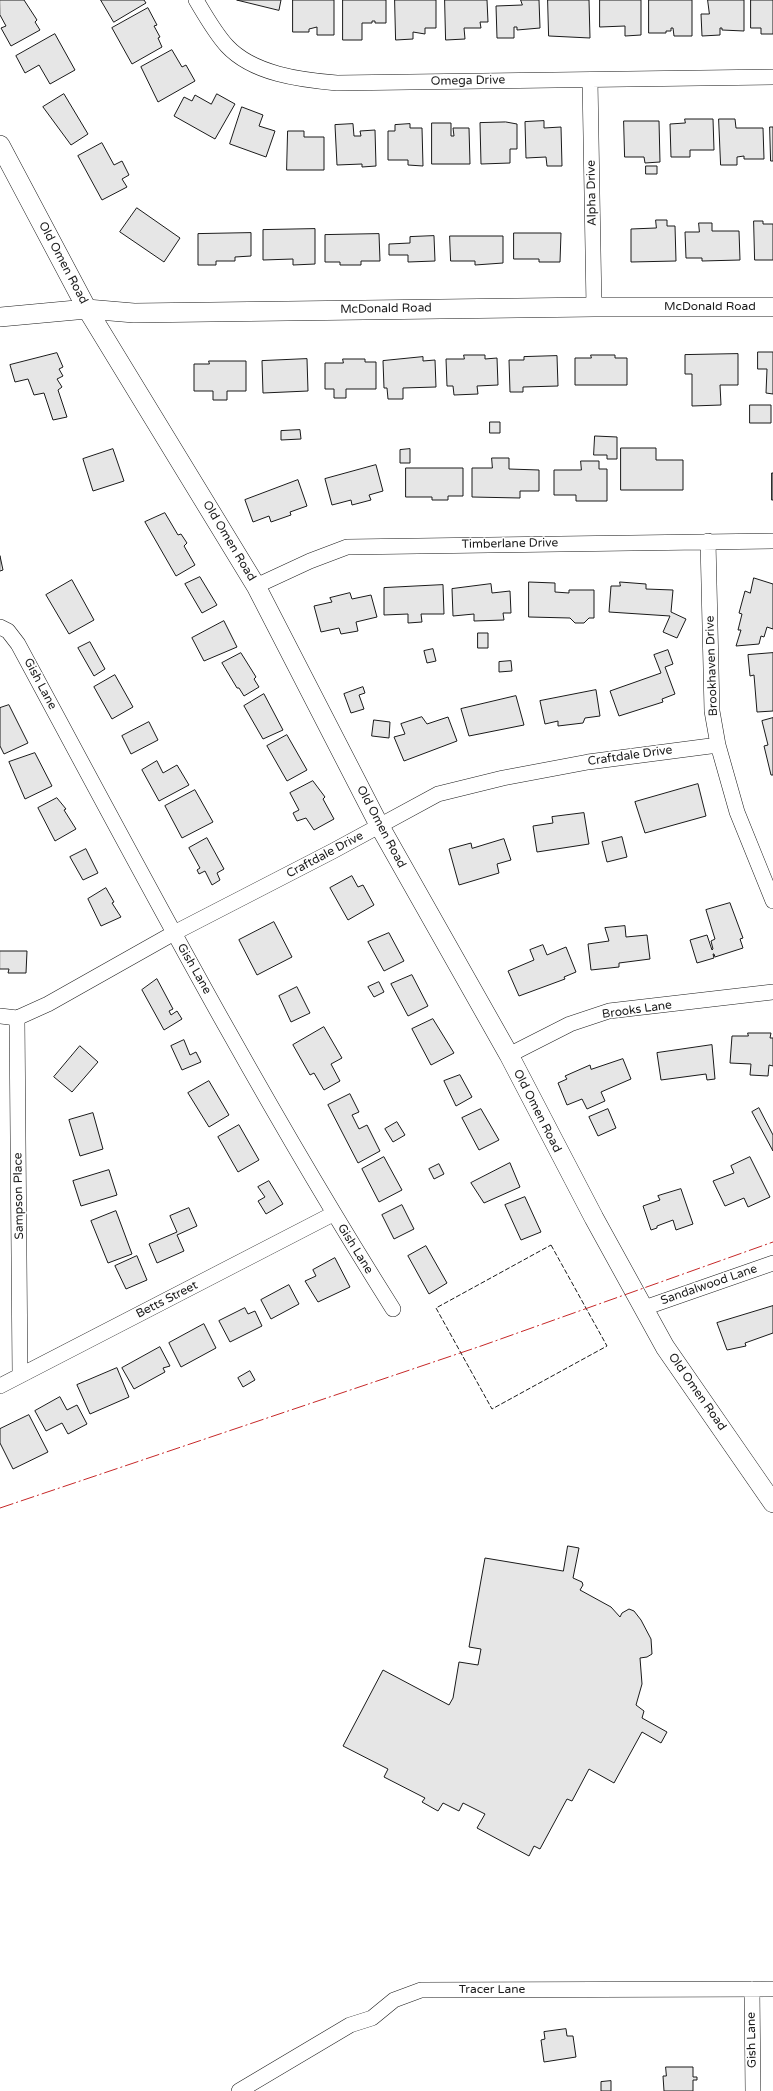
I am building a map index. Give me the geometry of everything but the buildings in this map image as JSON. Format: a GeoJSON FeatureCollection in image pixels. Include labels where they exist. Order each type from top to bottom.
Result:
{"type":"FeatureCollection","features":[{"type":"Feature","properties":{"kind":"street","name":"Omega Drive"},"geometry":{"type":"LineString","coordinates":[[196,0],[228,46],[237,53],[257,65],[297,78],[337,83],[773,77]]}},
{"type":"Feature","properties":{"kind":"street","name":"Alpha Drive"},"geometry":{"type":"LineString","coordinates":[[590,80],[594,307]]}},
{"type":"Feature","properties":{"kind":"street","name":"Old Omen Road"},"geometry":{"type":"LineString","coordinates":[[0,144],[87,309],[256,586],[379,825],[509,1055],[545,1127],[665,1347],[773,1503]]}},
{"type":"Feature","properties":{"kind":"street","name":"McDonald Road"},"geometry":{"type":"LineString","coordinates":[[0,317],[87,309],[134,313],[594,307],[773,308]]}},
{"type":"Feature","properties":{"kind":"street","name":"Brookhaven Drive"},"geometry":{"type":"LineString","coordinates":[[708,541],[712,711],[718,745],[737,812],[773,901]]}},
{"type":"Feature","properties":{"kind":"street","name":"Timberlane Drive"},"geometry":{"type":"LineString","coordinates":[[256,586],[310,561],[347,547],[773,541]]}},
{"type":"Feature","properties":{"kind":"street","name":"Gish Lane"},"geometry":{"type":"LineString","coordinates":[[0,627],[8,631],[18,644],[174,933],[333,1214],[393,1309]]}},
{"type":"Feature","properties":{"kind":"street","name":"Craftdale Drive"},"geometry":{"type":"LineString","coordinates":[[17,1018],[48,1004],[174,933],[333,852],[379,825],[438,794],[503,778],[588,762],[718,745]]}},
{"type":"Feature","properties":{"kind":"street","name":"Brooks Lane"},"geometry":{"type":"LineString","coordinates":[[509,1055],[570,1024],[609,1011],[773,992]]}},
{"type":"Feature","properties":{"kind":"street"},"geometry":{"type":"LineString","coordinates":[[0,1016],[17,1018]]}},
{"type":"Feature","properties":{"kind":"street","name":"Sampson Place"},"geometry":{"type":"LineString","coordinates":[[17,1018],[20,1375]]}},
{"type":"Feature","properties":{"kind":"street","name":"Betts Street"},"geometry":{"type":"LineString","coordinates":[[0,1386],[333,1214]]}},
{"type":"Feature","properties":{"kind":"street","name":"Sandalwood Lane"},"geometry":{"type":"LineString","coordinates":[[644,1308],[773,1263]]}},
{"type":"Feature","properties":{"kind":"street","name":"Gish Lane"},"geometry":{"type":"LineString","coordinates":[[752,1989],[753,2091]]}},
{"type":"Feature","properties":{"kind":"street","name":"Tracer Lane"},"geometry":{"type":"LineString","coordinates":[[239,2091],[350,2025],[372,2018],[394,2000],[422,1990],[773,1989]]}},
{"type":"Feature","properties":{"kind":"fence"},"geometry":{"type":"LineString","coordinates":[[551,1245],[607,1346],[492,1409],[436,1308],[551,1245]]}},
{"type":"Feature","properties":{"kind":"power"},"geometry":{"type":"LineString","coordinates":[[0,1508],[481,1346],[773,1242]]}}]}
